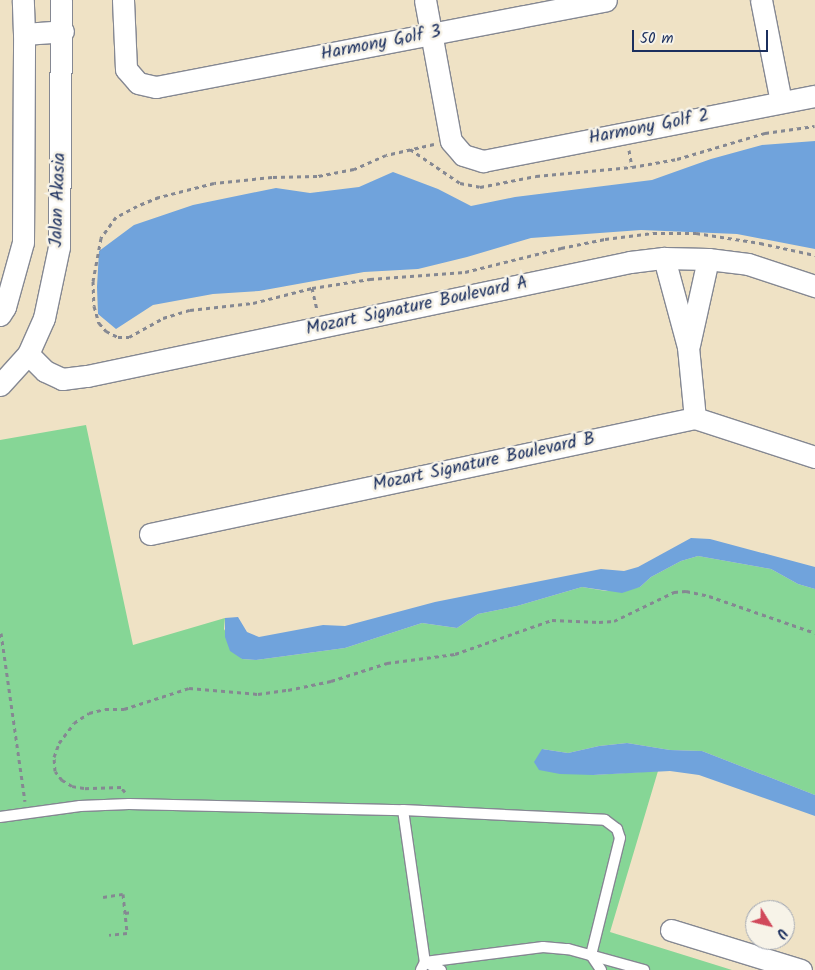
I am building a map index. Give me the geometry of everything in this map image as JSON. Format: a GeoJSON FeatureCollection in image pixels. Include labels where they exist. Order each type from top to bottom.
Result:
{"type":"FeatureCollection","features":[{"type":"Feature","properties":{"kind":"street","name":"Jalan Akasia"},"geometry":{"type":"LineString","coordinates":[[0,315],[5,307],[23,242],[24,34],[22,0]]}},
{"type":"Feature","properties":{"kind":"street","name":"Jalan Akasia"},"geometry":{"type":"LineString","coordinates":[[0,384],[28,354],[44,318],[59,247],[63,31],[61,0]]}},
{"type":"Feature","properties":{"kind":"street","name":"Harmony Golf 3"},"geometry":{"type":"LineString","coordinates":[[123,0],[126,69],[138,83],[156,87],[606,0]]}},
{"type":"Feature","properties":{"kind":"street"},"geometry":{"type":"LineString","coordinates":[[424,0],[451,141]]}},
{"type":"Feature","properties":{"kind":"street"},"geometry":{"type":"LineString","coordinates":[[761,0],[782,102]]}},
{"type":"Feature","properties":{"kind":"street"},"geometry":{"type":"LineString","coordinates":[[24,34],[63,31]]}},
{"type":"Feature","properties":{"kind":"street","name":"Harmony Golf 2"},"geometry":{"type":"LineString","coordinates":[[451,141],[463,155],[483,161],[815,96]]}},
{"type":"Feature","properties":{"kind":"street"},"geometry":{"type":"LineString","coordinates":[[664,258],[688,347],[695,418],[815,458]]}},
{"type":"Feature","properties":{"kind":"street","name":"Mozart Signature Boulevard A"},"geometry":{"type":"LineString","coordinates":[[28,354],[45,371],[62,379],[87,376],[630,262],[664,258],[708,259],[748,264],[815,286]]}},
{"type":"Feature","properties":{"kind":"street"},"geometry":{"type":"LineString","coordinates":[[688,347],[708,259]]}},
{"type":"Feature","properties":{"kind":"street","name":"Mozart Signature Boulevard B"},"geometry":{"type":"LineString","coordinates":[[150,534],[695,418]]}},
{"type":"Feature","properties":{"kind":"street"},"geometry":{"type":"LineString","coordinates":[[671,930],[801,970]]}},
{"type":"Feature","properties":{"kind":"lane"},"geometry":{"type":"LineString","coordinates":[[0,817],[80,806],[129,804],[403,810],[605,820],[617,829],[620,838],[591,955],[601,970]]}},
{"type":"Feature","properties":{"kind":"lane"},"geometry":{"type":"LineString","coordinates":[[403,810],[423,966]]}},
{"type":"Feature","properties":{"kind":"lane"},"geometry":{"type":"LineString","coordinates":[[423,966],[543,946],[568,949],[644,970]]}},
{"type":"Feature","properties":{"kind":"lane"},"geometry":{"type":"LineString","coordinates":[[423,966],[441,970]]}},
{"type":"Feature","properties":{"kind":"path"},"geometry":{"type":"LineString","coordinates":[[409,149],[460,183],[480,187],[536,176],[632,167],[677,159],[765,133],[815,126]]}},
{"type":"Feature","properties":{"kind":"path"},"geometry":{"type":"LineString","coordinates":[[451,141],[386,155],[354,169],[317,176],[272,177],[214,183],[159,197],[130,209],[116,217],[108,226],[98,247],[93,281],[94,306],[99,323],[106,331],[118,337],[128,337],[163,318],[190,310],[252,303],[312,288],[362,280],[465,272],[561,248],[605,239],[652,233],[696,233],[760,243],[815,255]]}},
{"type":"Feature","properties":{"kind":"path"},"geometry":{"type":"LineString","coordinates":[[129,804],[127,794],[121,787],[84,788],[72,786],[62,780],[55,771],[54,757],[59,742],[74,723],[89,713],[106,709],[124,709],[189,688],[258,694],[288,690],[331,681],[387,663],[455,654],[552,620],[614,621],[674,592],[686,591],[709,596],[815,633]]}},
{"type":"Feature","properties":{"kind":"path"},"geometry":{"type":"LineString","coordinates":[[1,633],[27,813]]}},
{"type":"Feature","properties":{"kind":"path"},"geometry":{"type":"LineString","coordinates":[[104,897],[123,894],[127,933],[109,935]]}},
{"type":"Feature","properties":{"kind":"path"},"geometry":{"type":"LineString","coordinates":[[125,913],[132,912]]}},
{"type":"Feature","properties":{"kind":"green space"},"geometry":{"type":"Polygon","coordinates":[[[86,425],[133,645],[225,618],[224,629],[242,659],[256,660],[345,648],[422,623],[457,628],[478,614],[517,606],[582,587],[606,591],[640,587],[651,577],[681,561],[698,556],[771,569],[798,584],[815,589],[815,795],[702,751],[670,750],[627,743],[599,746],[568,753],[542,749],[593,775],[658,771],[610,932],[732,970],[0,970],[0,440],[86,425]]]}},
{"type":"Feature","properties":{"kind":"water"},"geometry":{"type":"Polygon","coordinates":[[[815,141],[815,249],[737,234],[641,230],[531,238],[418,269],[364,272],[259,291],[213,294],[153,305],[116,329],[98,314],[99,251],[134,225],[193,205],[276,188],[310,193],[359,187],[393,172],[438,189],[471,206],[515,197],[652,180],[711,159],[762,145],[815,141]]]}},
{"type":"Feature","properties":{"kind":"water"},"geometry":{"type":"Polygon","coordinates":[[[691,538],[710,539],[815,567],[815,589],[798,584],[771,569],[698,556],[681,561],[651,577],[640,587],[622,593],[582,587],[517,606],[478,614],[457,628],[422,623],[345,648],[256,660],[242,659],[230,651],[225,637],[225,618],[238,617],[247,632],[259,637],[323,625],[345,626],[435,602],[601,569],[624,571],[638,567],[691,538]]]}},
{"type":"Feature","properties":{"kind":"water"},"geometry":{"type":"Polygon","coordinates":[[[627,743],[670,750],[702,751],[815,795],[815,816],[699,775],[670,771],[593,775],[560,774],[539,770],[534,762],[542,749],[568,753],[599,746],[627,743]]]}}]}
